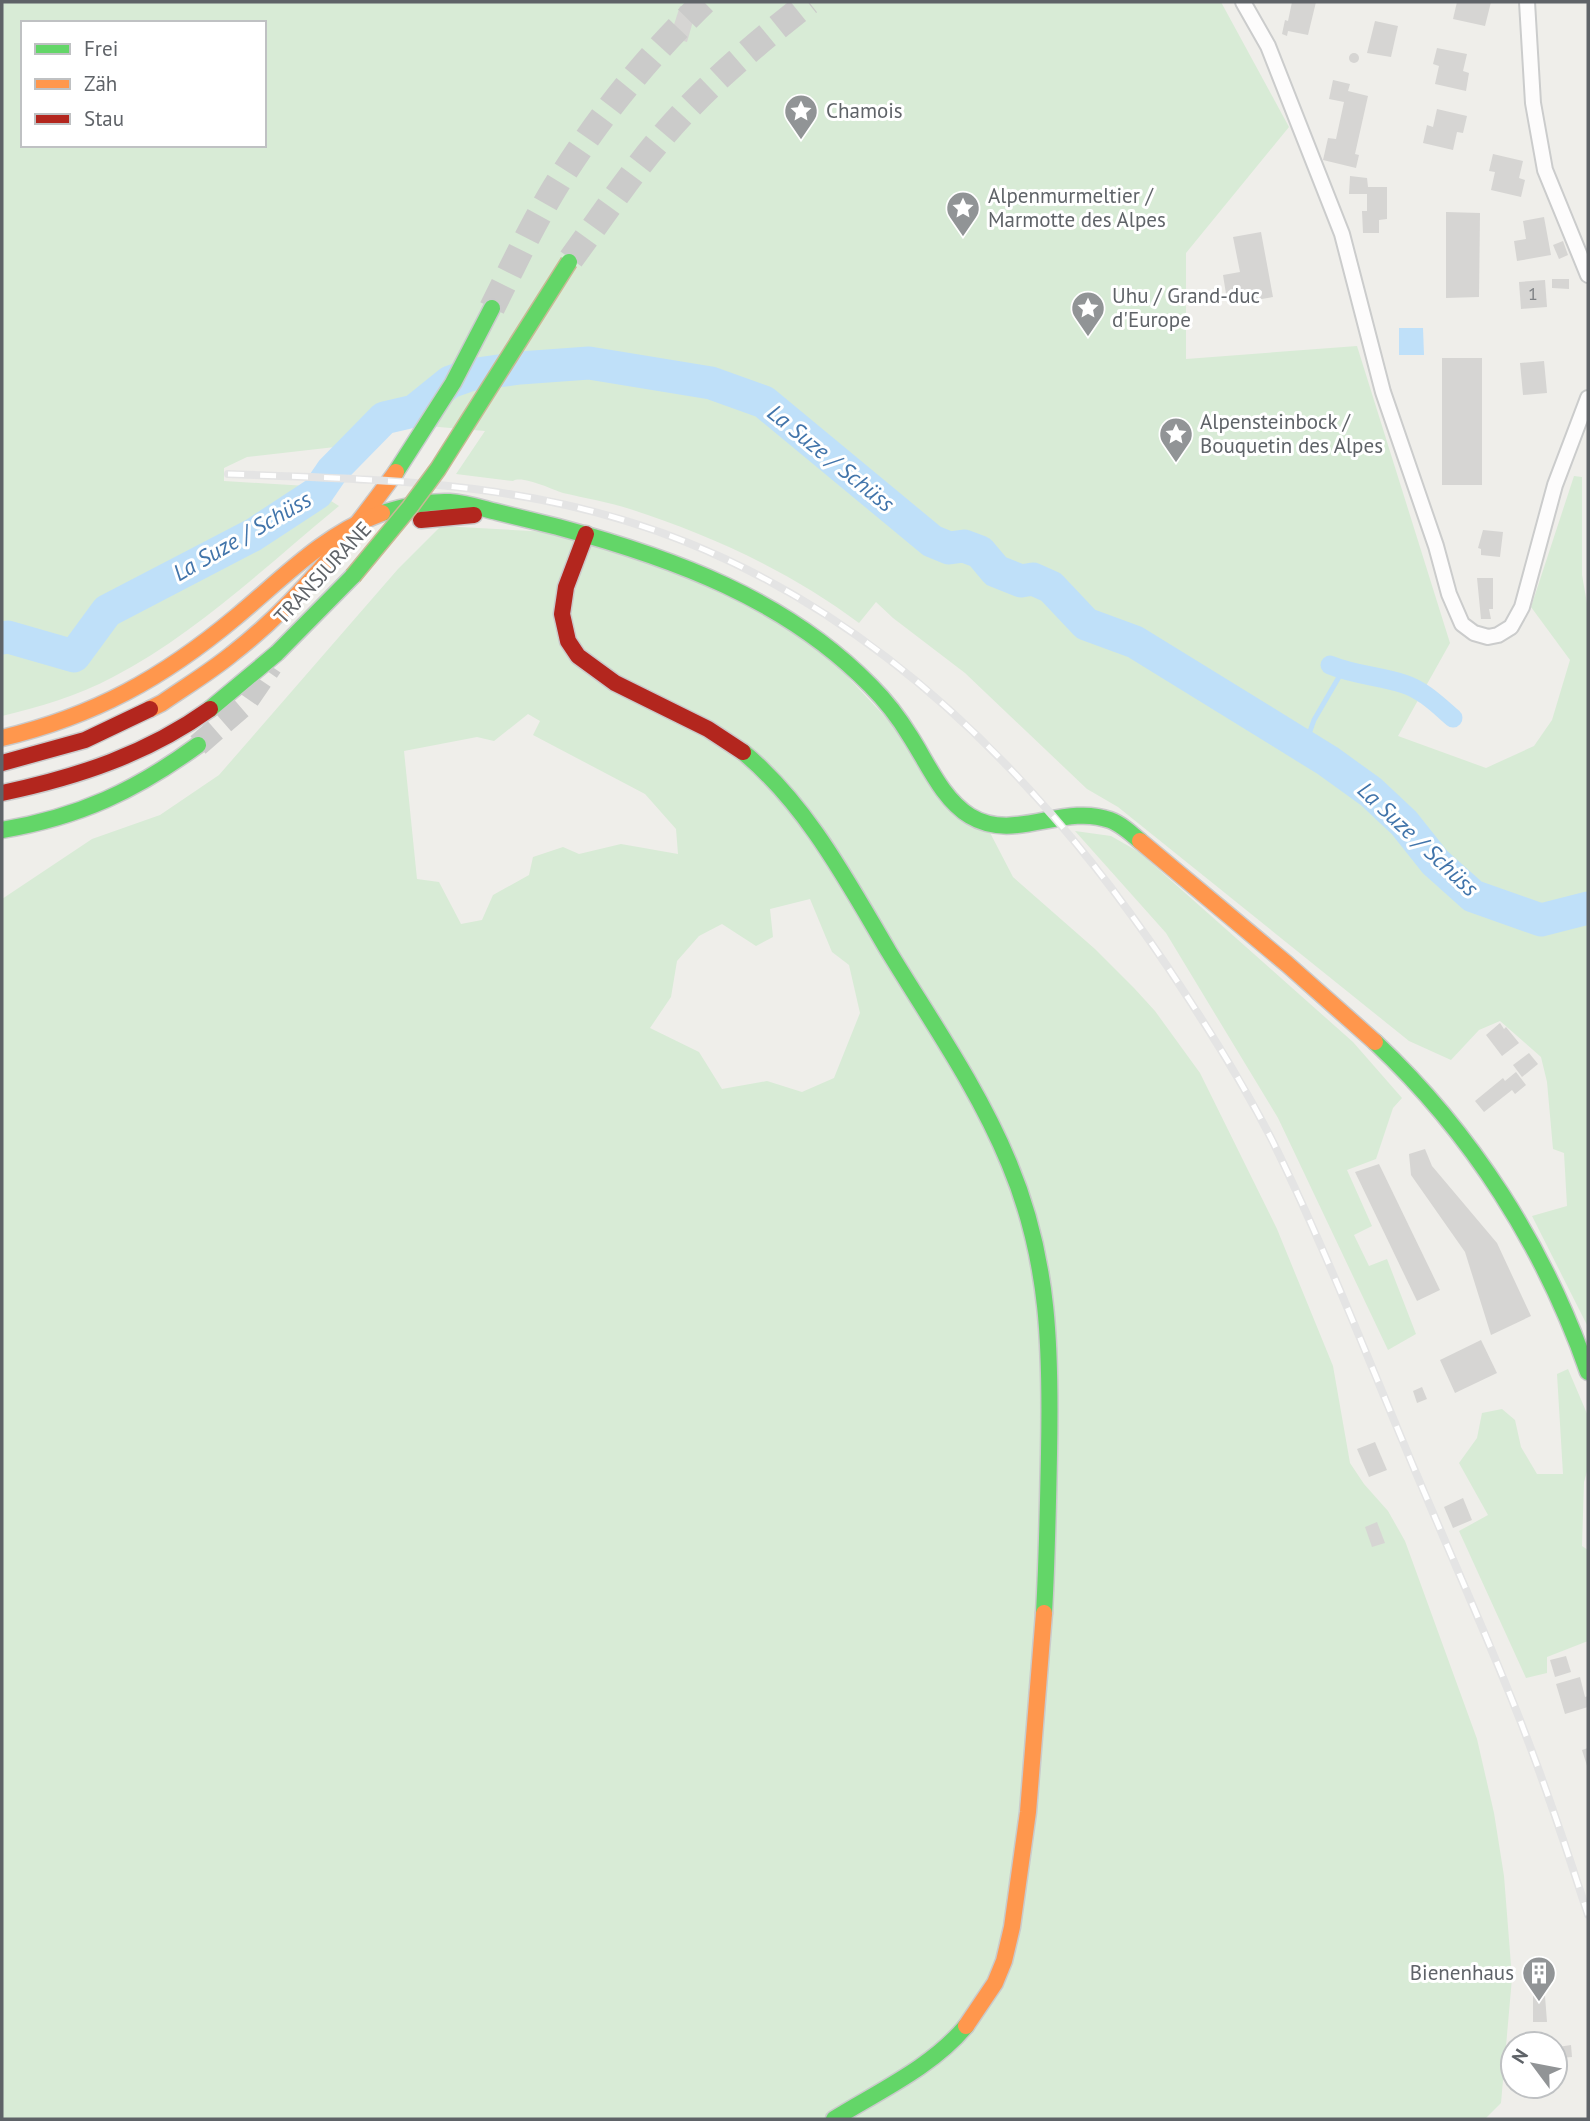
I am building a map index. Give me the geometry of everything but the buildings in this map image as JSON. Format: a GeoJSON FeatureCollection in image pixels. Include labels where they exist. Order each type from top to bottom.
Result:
{"type":"FeatureCollection","features":[{"type":"Feature","properties":{"kind":"main road","name":"TRANSJURANE"},"geometry":{"type":"LineString","coordinates":[[2,793],[56,781],[147,748],[185,726],[262,666],[353,576],[396,525],[484,400],[570,260]]}},
{"type":"Feature","properties":{"kind":"main road","name":"TRANSJURANE"},"geometry":{"type":"LineString","coordinates":[[2,762],[64,746],[135,719],[186,690],[248,640],[321,567],[385,489],[447,394],[491,310]]}},
{"type":"Feature","properties":{"kind":"main road"},"geometry":{"type":"LineString","coordinates":[[2,738],[55,724],[107,702],[156,676],[226,625],[310,553],[366,519],[404,507],[446,502],[470,504],[586,534],[650,554],[772,608],[851,666],[890,706],[952,799],[975,819],[994,826],[1013,827],[1073,816],[1094,816],[1111,820],[1132,834],[1379,1046],[1439,1110],[1520,1222],[1544,1264],[1588,1372]]}},
{"type":"Feature","properties":{"kind":"main road"},"geometry":{"type":"LineString","coordinates":[[421,520],[501,513]]}},
{"type":"Feature","properties":{"kind":"main road"},"geometry":{"type":"LineString","coordinates":[[586,534],[571,570],[562,603],[566,638],[574,651],[593,668],[619,684],[721,736],[758,763],[781,788],[824,846],[957,1062],[988,1118],[1019,1189],[1041,1273],[1049,1338],[1048,1584],[1027,1830],[1009,1944],[995,1982],[961,2034],[933,2059],[834,2119]]}},
{"type":"Feature","properties":{"kind":"main road"},"geometry":{"type":"LineString","coordinates":[[2,830],[51,821],[104,803],[150,780],[198,745]]}},
{"type":"Feature","properties":{"kind":"street"},"geometry":{"type":"LineString","coordinates":[[1243,2],[1268,46],[1342,234],[1383,392],[1436,547],[1449,594],[1462,624],[1474,633],[1488,637],[1498,635],[1511,627],[1522,607],[1555,485],[1588,398]]}},
{"type":"Feature","properties":{"kind":"street"},"geometry":{"type":"LineString","coordinates":[[1527,2],[1533,103],[1545,170],[1588,275]]}},
{"type":"Feature","properties":{"kind":"green space"},"geometry":{"type":"Polygon","coordinates":[[[2,2],[1221,2],[1289,127],[1186,253],[1186,359],[1357,346],[1450,643],[1398,736],[1486,768],[1534,746],[1552,720],[1570,660],[1531,607],[1574,476],[1582,477],[1582,575],[1588,609],[1588,1327],[1532,1216],[1567,1206],[1564,1153],[1553,1149],[1547,1082],[1541,1057],[1500,1021],[1479,1030],[1451,1060],[1409,1041],[1118,807],[1087,789],[965,673],[876,602],[859,623],[778,571],[720,543],[660,519],[563,493],[530,481],[456,474],[485,431],[416,425],[335,447],[247,457],[224,468],[224,481],[307,486],[339,506],[230,597],[173,640],[113,677],[44,705],[2,716],[2,2]]]}},
{"type":"Feature","properties":{"kind":"green space"},"geometry":{"type":"Polygon","coordinates":[[[441,526],[586,534],[798,624],[985,823],[1013,877],[1095,949],[1155,1011],[1200,1073],[1277,1229],[1333,1366],[1350,1463],[1388,1511],[1405,1541],[1477,1739],[1494,1813],[1504,1876],[1512,1978],[1507,2030],[1499,2030],[1501,2103],[1485,2119],[2,2119],[2,899],[92,839],[160,815],[219,775],[398,569],[441,526]],[[528,714],[494,741],[477,737],[404,751],[417,879],[439,882],[461,924],[482,920],[493,895],[529,875],[533,857],[563,847],[579,854],[621,844],[678,854],[676,829],[645,794],[533,735],[540,721],[528,714]],[[810,899],[770,909],[773,937],[756,946],[722,924],[699,936],[677,961],[671,997],[650,1028],[699,1052],[722,1089],[767,1081],[802,1092],[834,1078],[860,1013],[849,965],[832,952],[810,899]]]}},
{"type":"Feature","properties":{"kind":"green space"},"geometry":{"type":"Polygon","coordinates":[[[1075,831],[1111,836],[1139,852],[1353,1042],[1402,1098],[1393,1108],[1376,1159],[1347,1170],[1372,1226],[1354,1235],[1369,1266],[1387,1259],[1416,1334],[1388,1350],[1278,1118],[1166,933],[1075,831]]]}},
{"type":"Feature","properties":{"kind":"green space"},"geometry":{"type":"Polygon","coordinates":[[[1568,1369],[1588,1416],[1588,1468],[1584,1482],[1582,1546],[1588,1550],[1588,1641],[1547,1657],[1547,1673],[1526,1678],[1459,1531],[1488,1515],[1459,1463],[1477,1438],[1482,1413],[1502,1409],[1515,1420],[1521,1447],[1537,1474],[1563,1474],[1557,1374],[1568,1369]]]}},
{"type":"Feature","properties":{"kind":"water"},"geometry":{"type":"Polygon","coordinates":[[[1399,328],[1423,328],[1424,355],[1399,355],[1399,328]]]}},
{"type":"Feature","properties":{"kind":"waterway","name":"La Suze / Schüss"},"geometry":{"type":"LineString","coordinates":[[2,638],[8,637],[74,656],[107,611],[253,535],[317,493],[332,471],[384,418],[414,411],[450,382],[470,375],[520,368],[589,363],[711,383],[764,402],[932,541],[949,548],[964,546],[980,552],[996,571],[1021,581],[1033,579],[1051,587],[1086,624],[1135,642],[1328,761],[1371,792],[1404,823],[1435,862],[1473,896],[1541,920],[1588,908]]}},
{"type":"Feature","properties":{"kind":"waterway"},"geometry":{"type":"LineString","coordinates":[[1330,665],[1395,681],[1418,690],[1453,718]]}},
{"type":"Feature","properties":{"kind":"waterway"},"geometry":{"type":"LineString","coordinates":[[1304,748],[1314,720],[1343,670]]}},
{"type":"Feature","properties":{"kind":"tunnel"},"geometry":{"type":"LineString","coordinates":[[492,308],[546,203],[570,163],[642,68],[704,2]]}},
{"type":"Feature","properties":{"kind":"tunnel"},"geometry":{"type":"LineString","coordinates":[[571,259],[638,167],[679,118],[732,66],[809,2]]}},
{"type":"Feature","properties":{"kind":"tunnel"},"geometry":{"type":"LineString","coordinates":[[198,745],[245,704],[271,666]]}},
{"type":"Feature","properties":{"kind":"railway"},"geometry":{"type":"LineString","coordinates":[[228,474],[404,482],[517,495],[573,506],[686,542],[760,576],[830,618],[896,665],[958,717],[1015,774],[1069,835],[1120,899],[1167,966],[1223,1052],[1273,1142],[1327,1260],[1507,1687],[1547,1793],[1588,1915]]}},
{"type":"Feature","properties":{"kind":"traffic: fast"},"geometry":{"type":"LineString","coordinates":[[353,576],[438,469],[569,262]]}},
{"type":"Feature","properties":{"kind":"traffic: fast"},"geometry":{"type":"LineString","coordinates":[[396,472],[453,383],[492,308]]}},
{"type":"Feature","properties":{"kind":"traffic: fast"},"geometry":{"type":"LineString","coordinates":[[382,513],[433,502],[468,505],[601,539],[685,568],[765,606],[838,655],[887,704],[943,790],[970,816],[1004,826],[1092,816],[1114,822],[1140,841]]}},
{"type":"Feature","properties":{"kind":"traffic: fast"},"geometry":{"type":"LineString","coordinates":[[210,709],[277,653],[353,576]]}},
{"type":"Feature","properties":{"kind":"traffic: fast"},"geometry":{"type":"LineString","coordinates":[[2,830],[56,818],[105,800],[152,776],[198,745]]}},
{"type":"Feature","properties":{"kind":"traffic: fast"},"geometry":{"type":"LineString","coordinates":[[743,752],[787,796],[841,871],[983,1108],[1023,1199],[1040,1271],[1048,1343],[1049,1454],[1044,1613]]}},
{"type":"Feature","properties":{"kind":"traffic: fast"},"geometry":{"type":"LineString","coordinates":[[1375,1042],[1443,1114],[1501,1194],[1550,1280],[1588,1372]]}},
{"type":"Feature","properties":{"kind":"traffic: fast"},"geometry":{"type":"LineString","coordinates":[[834,2119],[921,2066],[966,2026]]}},
{"type":"Feature","properties":{"kind":"traffic: slow"},"geometry":{"type":"LineString","coordinates":[[150,709],[224,661],[278,614],[340,545],[396,472]]}},
{"type":"Feature","properties":{"kind":"traffic: slow"},"geometry":{"type":"LineString","coordinates":[[2,738],[97,706],[154,676],[209,639],[323,545],[361,522],[382,513]]}},
{"type":"Feature","properties":{"kind":"traffic: slow"},"geometry":{"type":"LineString","coordinates":[[1140,841],[1375,1042]]}},
{"type":"Feature","properties":{"kind":"traffic: slow"},"geometry":{"type":"LineString","coordinates":[[966,2026],[995,1983],[1004,1961],[1012,1927],[1028,1812],[1044,1613]]}},
{"type":"Feature","properties":{"kind":"traffic: jam"},"geometry":{"type":"LineString","coordinates":[[421,520],[474,515]]}},
{"type":"Feature","properties":{"kind":"traffic: jam"},"geometry":{"type":"LineString","coordinates":[[586,534],[566,587],[562,614],[568,641],[578,656],[615,683],[708,729],[743,752]]}},
{"type":"Feature","properties":{"kind":"traffic: jam"},"geometry":{"type":"LineString","coordinates":[[2,763],[85,740],[150,709]]}},
{"type":"Feature","properties":{"kind":"traffic: jam"},"geometry":{"type":"LineString","coordinates":[[2,793],[111,762],[162,739],[210,709]]}},
{"type":"Feature","properties":{"kind":"place","name":"Chamois"},"geometry":{"type":"Point","coordinates":[801,141]}},
{"type":"Feature","properties":{"kind":"place","name":"Alpenmurmeltier / Marmotte des Alpes"},"geometry":{"type":"Point","coordinates":[963,238]}},
{"type":"Feature","properties":{"kind":"place","name":"Uhu / Grand-duc d'Europe"},"geometry":{"type":"Point","coordinates":[1088,338]}},
{"type":"Feature","properties":{"kind":"place","name":"Alpensteinbock / Bouquetin des Alpes"},"geometry":{"type":"Point","coordinates":[1176,464]}},
{"type":"Feature","properties":{"kind":"place","name":"Bienenhaus"},"geometry":{"type":"Point","coordinates":[1539,2003]}}]}
